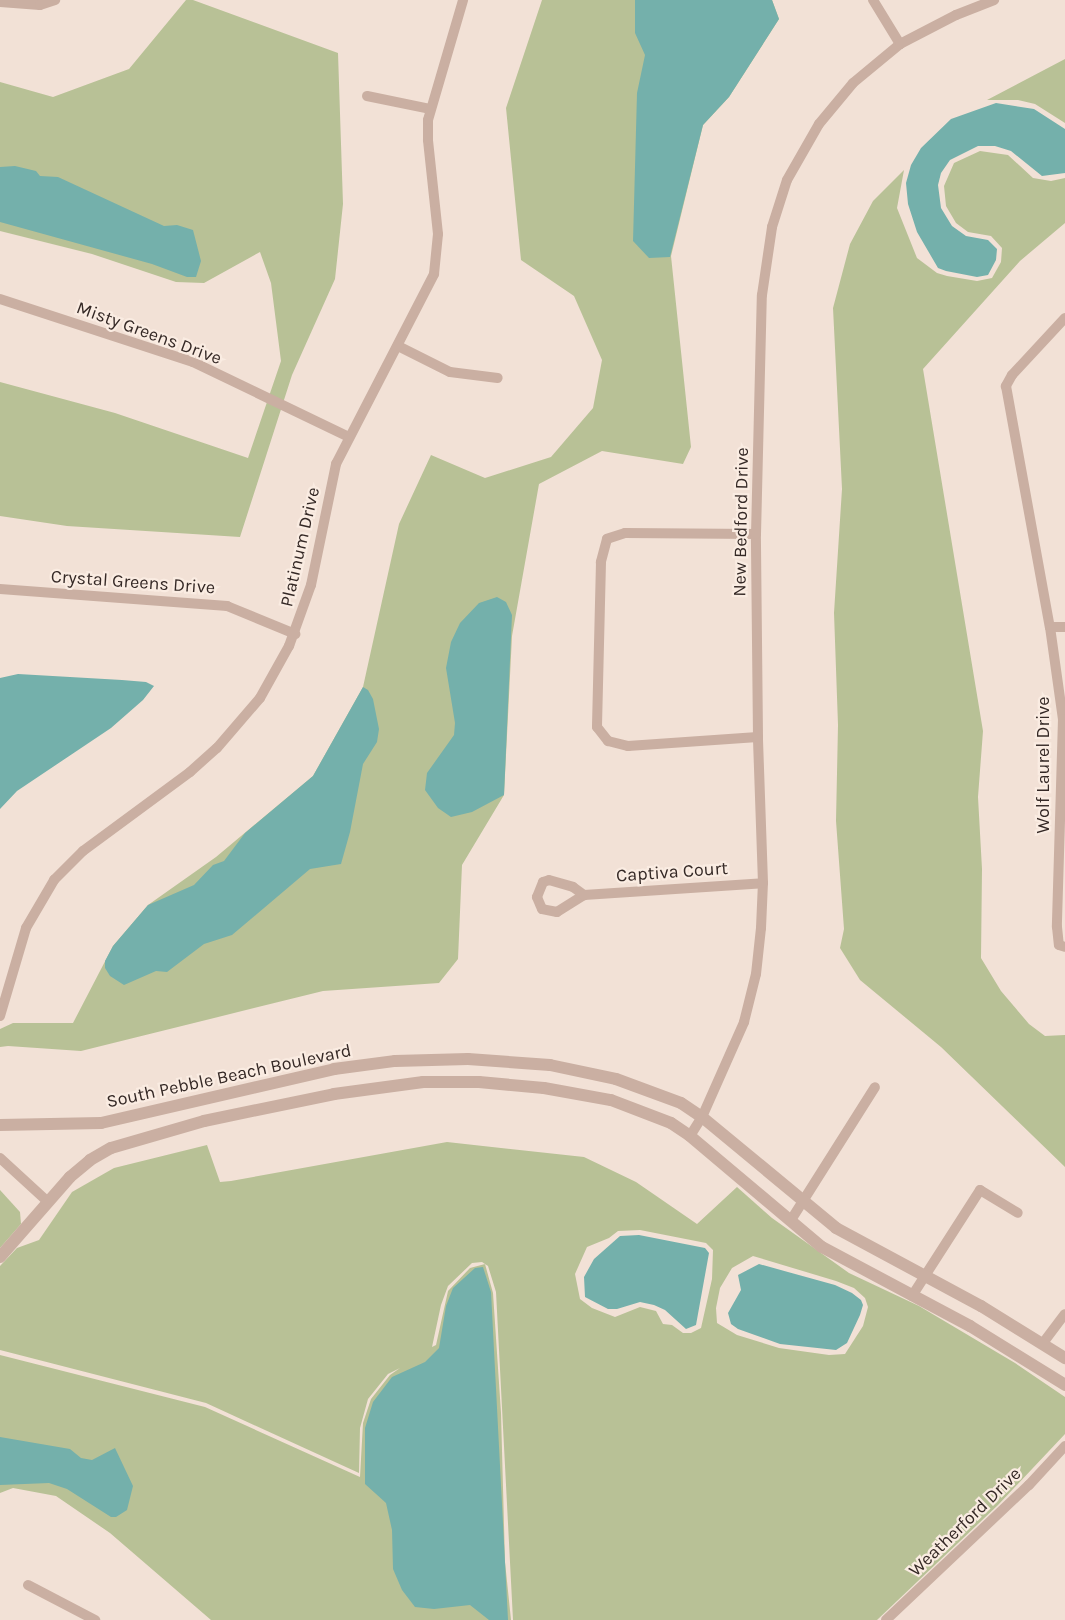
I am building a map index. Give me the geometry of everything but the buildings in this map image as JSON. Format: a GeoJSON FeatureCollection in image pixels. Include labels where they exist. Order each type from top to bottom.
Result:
{"type":"FeatureCollection","features":[{"type":"Feature","properties":{"kind":"street"},"geometry":{"type":"LineString","coordinates":[[0,2],[40,5],[55,0]]}},
{"type":"Feature","properties":{"kind":"street","name":"Platinum Drive"},"geometry":{"type":"LineString","coordinates":[[0,1016],[31,917],[54,880],[83,851],[190,772],[227,739],[266,689],[295,633],[311,585],[334,472],[349,437],[431,281],[437,259],[438,234],[428,140],[430,109],[464,0]]}},
{"type":"Feature","properties":{"kind":"street"},"geometry":{"type":"LineString","coordinates":[[873,0],[900,44]]}},
{"type":"Feature","properties":{"kind":"street","name":"New Bedford Drive"},"geometry":{"type":"LineString","coordinates":[[690,1136],[702,1117],[744,1022],[756,974],[763,883],[758,737],[756,534],[762,294],[772,227],[787,180],[819,124],[853,83],[900,44],[956,15],[994,0]]}},
{"type":"Feature","properties":{"kind":"street"},"geometry":{"type":"LineString","coordinates":[[367,96],[430,109]]}},
{"type":"Feature","properties":{"kind":"street","name":"Misty Greens Drive"},"geometry":{"type":"LineString","coordinates":[[0,299],[194,362],[349,437]]}},
{"type":"Feature","properties":{"kind":"street","name":"Wolf Laurel Drive"},"geometry":{"type":"LineString","coordinates":[[1065,318],[1012,375],[1006,386],[1050,627],[1062,718],[1064,783],[1057,927],[1059,945],[1065,947]]}},
{"type":"Feature","properties":{"kind":"street"},"geometry":{"type":"LineString","coordinates":[[398,346],[450,372],[498,378]]}},
{"type":"Feature","properties":{"kind":"street"},"geometry":{"type":"LineString","coordinates":[[756,534],[625,533],[607,539],[601,562],[597,727],[609,741],[628,746],[758,737]]}},
{"type":"Feature","properties":{"kind":"street","name":"Crystal Greens Drive"},"geometry":{"type":"LineString","coordinates":[[0,589],[227,606],[295,633]]}},
{"type":"Feature","properties":{"kind":"street"},"geometry":{"type":"LineString","coordinates":[[1050,627],[1065,627]]}},
{"type":"Feature","properties":{"kind":"street","name":"Captiva Court"},"geometry":{"type":"LineString","coordinates":[[584,895],[763,883]]}},
{"type":"Feature","properties":{"kind":"street"},"geometry":{"type":"LineString","coordinates":[[0,972],[12,975]]}},
{"type":"Feature","properties":{"kind":"street","name":"South Pebble Beach Boulevard"},"geometry":{"type":"LineString","coordinates":[[0,1125],[101,1123],[333,1069],[395,1061],[468,1059],[550,1065],[616,1078],[663,1094],[702,1117],[836,1228],[1043,1343],[1065,1358]]}},
{"type":"Feature","properties":{"kind":"street"},"geometry":{"type":"LineString","coordinates":[[0,1257],[78,1170],[111,1148],[204,1121],[334,1094],[423,1082],[479,1082],[544,1088],[611,1100],[650,1113],[690,1136],[822,1248],[987,1335],[1065,1385]]}},
{"type":"Feature","properties":{"kind":"street"},"geometry":{"type":"LineString","coordinates":[[791,1220],[875,1087]]}},
{"type":"Feature","properties":{"kind":"street"},"geometry":{"type":"LineString","coordinates":[[199,1099],[204,1121]]}},
{"type":"Feature","properties":{"kind":"street"},"geometry":{"type":"LineString","coordinates":[[0,1158],[48,1202]]}},
{"type":"Feature","properties":{"kind":"street"},"geometry":{"type":"LineString","coordinates":[[912,1296],[980,1190],[1018,1213]]}},
{"type":"Feature","properties":{"kind":"street"},"geometry":{"type":"LineString","coordinates":[[1043,1343],[1065,1314]]}},
{"type":"Feature","properties":{"kind":"street","name":"Weatherford Drive"},"geometry":{"type":"LineString","coordinates":[[886,1620],[1029,1485],[1065,1446]]}},
{"type":"Feature","properties":{"kind":"street"},"geometry":{"type":"LineString","coordinates":[[28,1585],[95,1620]]}},
{"type":"Feature","properties":{"kind":"green space"},"geometry":{"type":"Polygon","coordinates":[[[186,0],[193,0],[338,53],[343,204],[335,279],[292,375],[240,537],[67,526],[0,516],[0,382],[115,413],[248,458],[281,361],[271,283],[260,252],[204,283],[176,282],[92,254],[0,231],[0,82],[53,97],[129,69],[186,0]]]}},
{"type":"Feature","properties":{"kind":"green space"},"geometry":{"type":"Polygon","coordinates":[[[542,0],[772,0],[779,19],[729,97],[703,125],[671,256],[691,447],[683,464],[602,451],[539,484],[512,636],[504,795],[462,865],[458,959],[439,983],[323,991],[81,1051],[0,1047],[0,1029],[13,1023],[73,1023],[113,946],[148,905],[216,857],[313,776],[363,687],[399,524],[431,455],[485,478],[551,457],[593,408],[602,360],[574,296],[521,260],[506,108],[542,0]]]}},
{"type":"Feature","properties":{"kind":"green space"},"geometry":{"type":"Polygon","coordinates":[[[1065,59],[1065,123],[1035,104],[1018,100],[987,100],[1065,59]]]}},
{"type":"Feature","properties":{"kind":"green space"},"geometry":{"type":"Polygon","coordinates":[[[980,151],[1008,155],[1033,178],[1051,181],[1065,178],[1065,223],[1020,261],[923,369],[983,731],[978,797],[982,869],[981,958],[1001,991],[1029,1024],[1045,1036],[1065,1035],[1065,1167],[941,1047],[860,980],[840,948],[844,929],[836,821],[838,725],[834,613],[842,489],[833,308],[850,244],[873,201],[904,170],[897,208],[917,258],[937,273],[947,276],[977,281],[992,278],[1001,262],[1002,248],[991,236],[968,232],[956,223],[946,206],[944,186],[954,163],[980,151]]]}},
{"type":"Feature","properties":{"kind":"green space"},"geometry":{"type":"Polygon","coordinates":[[[447,1142],[584,1157],[636,1182],[697,1224],[737,1187],[772,1218],[849,1273],[919,1306],[1015,1363],[1065,1397],[1065,1434],[998,1505],[877,1620],[513,1620],[496,1292],[488,1266],[485,1264],[493,1293],[501,1413],[505,1562],[511,1620],[211,1620],[110,1533],[56,1496],[13,1488],[0,1493],[0,1355],[205,1407],[360,1477],[363,1423],[371,1399],[390,1375],[400,1368],[388,1374],[368,1399],[360,1428],[359,1473],[206,1403],[0,1350],[0,1266],[17,1248],[39,1240],[72,1192],[114,1168],[207,1145],[220,1182],[447,1142]],[[640,1230],[618,1231],[609,1238],[587,1247],[575,1274],[580,1299],[592,1308],[615,1317],[640,1307],[656,1311],[663,1324],[672,1325],[683,1333],[691,1333],[701,1328],[712,1279],[713,1250],[706,1243],[640,1230]],[[753,1256],[732,1268],[720,1288],[716,1308],[717,1323],[737,1335],[779,1348],[829,1355],[845,1354],[863,1326],[868,1307],[865,1298],[854,1288],[836,1281],[753,1256]],[[472,1263],[448,1286],[441,1305],[432,1347],[436,1345],[448,1291],[470,1268],[485,1264],[472,1263]]]}},
{"type":"Feature","properties":{"kind":"green space"},"geometry":{"type":"Polygon","coordinates":[[[0,1190],[20,1212],[21,1224],[0,1248],[0,1190]]]}},
{"type":"Feature","properties":{"kind":"water"},"geometry":{"type":"Polygon","coordinates":[[[635,0],[772,0],[779,19],[729,97],[703,125],[670,257],[649,258],[633,241],[637,93],[645,55],[635,33],[635,0]]]}},
{"type":"Feature","properties":{"kind":"water"},"geometry":{"type":"Polygon","coordinates":[[[996,103],[1034,109],[1065,129],[1065,173],[1042,176],[1011,151],[995,146],[978,146],[950,160],[941,173],[938,185],[941,208],[952,226],[966,236],[988,240],[997,249],[996,260],[988,275],[977,277],[946,271],[938,268],[917,232],[908,204],[906,183],[911,165],[921,148],[951,119],[996,103]]]}},
{"type":"Feature","properties":{"kind":"water"},"geometry":{"type":"Polygon","coordinates":[[[15,166],[36,171],[40,176],[58,177],[164,226],[177,225],[193,230],[201,261],[196,277],[187,277],[152,264],[0,222],[0,167],[15,166]]]}},
{"type":"Feature","properties":{"kind":"water"},"geometry":{"type":"Polygon","coordinates":[[[497,597],[506,602],[512,615],[504,795],[472,812],[451,817],[438,808],[425,790],[427,773],[454,735],[455,723],[446,668],[451,642],[460,623],[479,603],[497,597]]]}},
{"type":"Feature","properties":{"kind":"water"},"geometry":{"type":"Polygon","coordinates":[[[18,674],[146,682],[154,686],[143,700],[111,728],[17,791],[0,809],[0,678],[18,674]]]}},
{"type":"Feature","properties":{"kind":"water"},"geometry":{"type":"Polygon","coordinates":[[[363,687],[368,690],[373,699],[379,729],[377,742],[363,764],[350,832],[341,864],[310,869],[232,935],[204,944],[167,972],[156,971],[124,985],[110,976],[105,968],[105,961],[113,946],[148,905],[194,885],[213,865],[224,861],[245,833],[313,776],[363,687]]]}},
{"type":"Feature","properties":{"kind":"water"},"geometry":{"type":"Polygon","coordinates":[[[639,1235],[705,1248],[709,1253],[696,1325],[686,1329],[665,1310],[654,1305],[640,1302],[617,1309],[608,1309],[585,1297],[584,1277],[594,1259],[620,1236],[639,1235]]]}},
{"type":"Feature","properties":{"kind":"water"},"geometry":{"type":"Polygon","coordinates":[[[759,1264],[835,1285],[861,1300],[863,1305],[860,1315],[847,1343],[836,1350],[780,1344],[738,1329],[731,1324],[728,1313],[741,1290],[738,1275],[759,1264]]]}},
{"type":"Feature","properties":{"kind":"water"},"geometry":{"type":"Polygon","coordinates":[[[483,1267],[491,1292],[508,1620],[489,1620],[470,1605],[434,1609],[415,1607],[402,1590],[393,1569],[392,1530],[386,1503],[365,1484],[365,1428],[373,1402],[392,1377],[425,1362],[439,1348],[446,1306],[453,1288],[475,1268],[483,1267]]]}},
{"type":"Feature","properties":{"kind":"water"},"geometry":{"type":"Polygon","coordinates":[[[0,1437],[70,1449],[81,1458],[92,1460],[115,1448],[133,1486],[127,1510],[116,1517],[111,1517],[67,1489],[49,1483],[0,1485],[0,1437]]]}}]}
